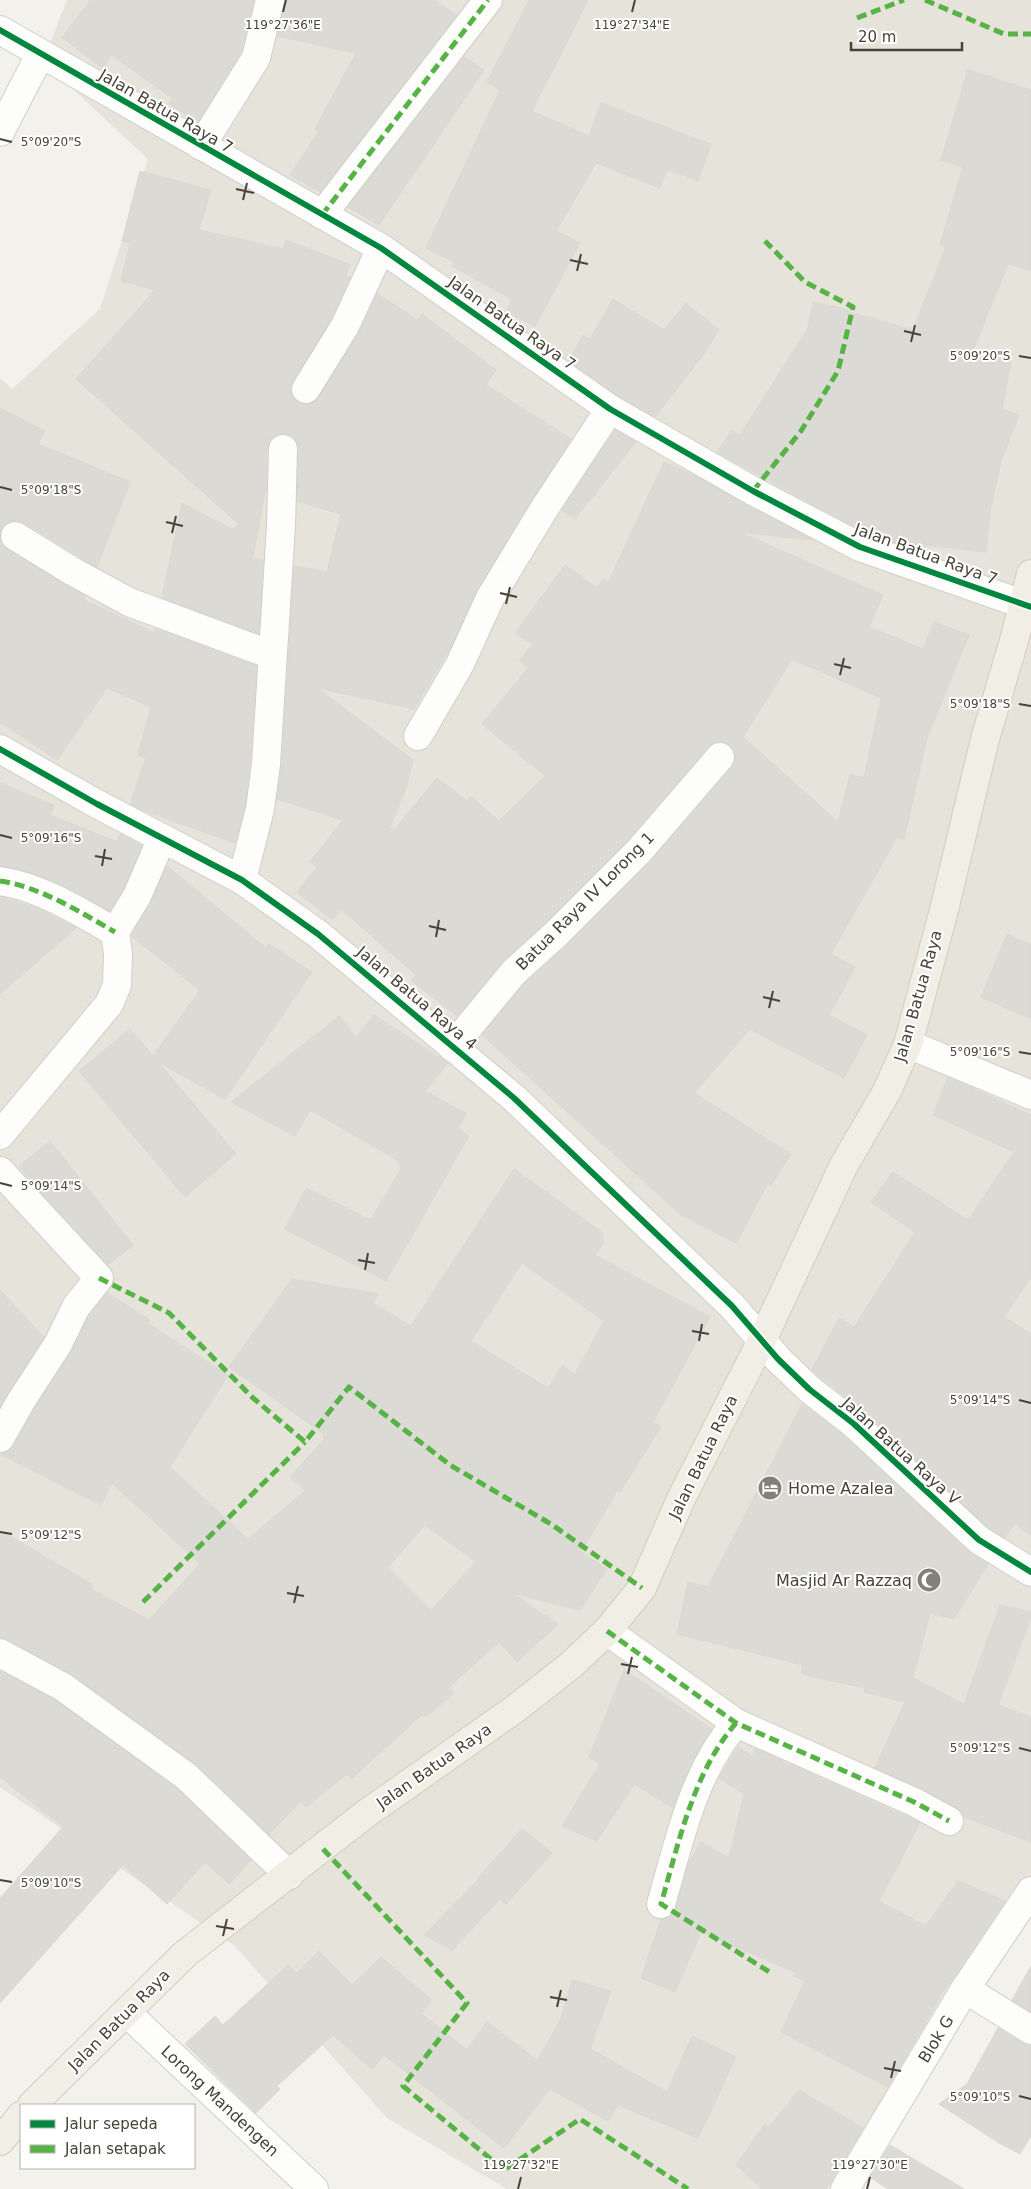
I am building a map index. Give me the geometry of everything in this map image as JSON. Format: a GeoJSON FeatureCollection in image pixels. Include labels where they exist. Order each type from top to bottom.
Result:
{"type":"FeatureCollection","features":[{"type":"Feature","properties":{"kind":"main road","name":"Jalan Batua Raya"},"geometry":{"type":"LineString","coordinates":[[33,2104],[185,1954],[367,1814],[515,1710],[571,1665],[607,1631],[642,1588],[681,1499],[762,1340],[844,1165],[887,1091],[908,1044],[944,910],[985,739],[1027,605],[1031,574]]}},
{"type":"Feature","properties":{"kind":"main road"},"geometry":{"type":"LineString","coordinates":[[0,2141],[20,2117]]}},
{"type":"Feature","properties":{"kind":"street"},"geometry":{"type":"LineString","coordinates":[[201,146],[256,58],[270,0]]}},
{"type":"Feature","properties":{"kind":"street"},"geometry":{"type":"LineString","coordinates":[[322,215],[488,0]]}},
{"type":"Feature","properties":{"kind":"street","name":"Jalan Batua Raya 7"},"geometry":{"type":"LineString","coordinates":[[0,30],[381,248],[610,409],[753,491],[860,547],[1027,605]]}},
{"type":"Feature","properties":{"kind":"street"},"geometry":{"type":"LineString","coordinates":[[0,132],[40,54]]}},
{"type":"Feature","properties":{"kind":"street"},"geometry":{"type":"LineString","coordinates":[[306,389],[345,326],[381,248]]}},
{"type":"Feature","properties":{"kind":"street"},"geometry":{"type":"LineString","coordinates":[[418,736],[460,664],[490,598],[544,509],[610,409]]}},
{"type":"Feature","properties":{"kind":"street"},"geometry":{"type":"LineString","coordinates":[[242,880],[261,800],[266,764],[281,526],[283,449]]}},
{"type":"Feature","properties":{"kind":"street"},"geometry":{"type":"LineString","coordinates":[[15,536],[72,571],[129,602],[272,655]]}},
{"type":"Feature","properties":{"kind":"street","name":"Jalan Batua Raya 4"},"geometry":{"type":"LineString","coordinates":[[0,748],[242,880],[318,934],[514,1098],[700,1274],[762,1340]]}},
{"type":"Feature","properties":{"kind":"street","name":"Batua Raya IV Lorong 1"},"geometry":{"type":"LineString","coordinates":[[452,1047],[514,972],[556,934],[639,851],[720,757]]}},
{"type":"Feature","properties":{"kind":"street"},"geometry":{"type":"LineString","coordinates":[[0,1135],[109,1004],[117,985],[118,954],[115,932],[137,896],[162,838]]}},
{"type":"Feature","properties":{"kind":"street"},"geometry":{"type":"LineString","coordinates":[[0,881],[37,891],[79,911],[115,932]]}},
{"type":"Feature","properties":{"kind":"street"},"geometry":{"type":"LineString","coordinates":[[908,1044],[1031,1095]]}},
{"type":"Feature","properties":{"kind":"street"},"geometry":{"type":"LineString","coordinates":[[0,1171],[99,1278],[76,1307],[58,1344],[21,1401],[0,1438]]}},
{"type":"Feature","properties":{"kind":"street","name":"Jalan Batua Raya V"},"geometry":{"type":"LineString","coordinates":[[762,1340],[778,1360],[809,1389],[854,1424],[979,1540],[1031,1572]]}},
{"type":"Feature","properties":{"kind":"street"},"geometry":{"type":"LineString","coordinates":[[607,1631],[736,1723],[914,1802],[949,1821]]}},
{"type":"Feature","properties":{"kind":"street"},"geometry":{"type":"LineString","coordinates":[[0,1653],[63,1688],[186,1776],[289,1875]]}},
{"type":"Feature","properties":{"kind":"street"},"geometry":{"type":"LineString","coordinates":[[661,1904],[691,1801],[725,1736],[736,1723]]}},
{"type":"Feature","properties":{"kind":"street","name":"Blok G"},"geometry":{"type":"LineString","coordinates":[[846,2189],[965,1990],[1031,1892]]}},
{"type":"Feature","properties":{"kind":"street"},"geometry":{"type":"LineString","coordinates":[[965,1990],[1031,2030]]}},
{"type":"Feature","properties":{"kind":"street","name":"Lorong Mandengen"},"geometry":{"type":"LineString","coordinates":[[127,2013],[314,2189]]}},
{"type":"Feature","properties":{"kind":"shaded area"},"geometry":{"type":"Polygon","coordinates":[[[67,0],[1031,0],[1031,1899],[856,2189],[507,2189],[387,2118],[235,1946],[0,1787],[0,378],[12,389],[100,309],[148,159],[43,61],[67,0]]]}},
{"type":"Feature","properties":{"kind":"building"},"geometry":{"type":"Polygon","coordinates":[[[91,0],[254,0],[241,52],[198,122],[169,104],[172,98],[112,55],[102,68],[62,37],[91,0]]]}},
{"type":"Feature","properties":{"kind":"building"},"geometry":{"type":"Polygon","coordinates":[[[285,0],[434,0],[457,15],[320,192],[290,175],[319,131],[315,129],[356,53],[277,36],[285,0]]]}},
{"type":"Feature","properties":{"kind":"building"},"geometry":{"type":"Polygon","coordinates":[[[529,0],[588,0],[532,111],[589,136],[601,103],[711,144],[698,181],[667,169],[660,188],[596,163],[556,231],[580,243],[535,326],[506,312],[512,299],[452,266],[454,262],[426,248],[500,90],[487,82],[529,0]]]}},
{"type":"Feature","properties":{"kind":"building"},"geometry":{"type":"Polygon","coordinates":[[[464,57],[484,70],[379,225],[348,207],[464,57]]]}},
{"type":"Feature","properties":{"kind":"building"},"geometry":{"type":"Polygon","coordinates":[[[968,69],[1031,90],[1031,271],[1008,264],[972,353],[1011,361],[1002,409],[1019,415],[1001,461],[990,512],[986,552],[925,545],[924,552],[866,533],[717,452],[732,430],[740,435],[808,328],[813,302],[849,310],[849,312],[913,330],[946,247],[940,245],[963,167],[941,160],[968,69]]]}},
{"type":"Feature","properties":{"kind":"building"},"geometry":{"type":"Polygon","coordinates":[[[140,171],[211,190],[199,230],[283,249],[286,240],[351,265],[345,274],[350,277],[331,319],[290,388],[292,396],[297,402],[306,405],[314,402],[319,397],[358,334],[377,294],[418,320],[422,314],[496,370],[486,385],[571,439],[477,590],[451,646],[414,709],[317,688],[413,760],[407,785],[390,828],[394,830],[437,778],[467,801],[470,796],[499,821],[545,776],[482,724],[528,668],[519,660],[533,644],[515,633],[565,565],[597,588],[603,579],[608,583],[664,462],[699,478],[813,540],[739,532],[883,595],[869,627],[923,649],[934,622],[969,635],[927,738],[904,839],[897,837],[831,954],[855,967],[829,1015],[867,1035],[844,1078],[750,1029],[694,1093],[791,1154],[771,1185],[768,1183],[736,1243],[680,1214],[482,1035],[525,983],[567,945],[651,861],[732,767],[735,751],[730,745],[722,742],[714,742],[708,747],[628,840],[545,923],[504,960],[457,1016],[411,980],[416,975],[341,909],[333,920],[297,892],[317,867],[310,862],[343,820],[277,799],[282,765],[294,566],[327,572],[341,514],[297,501],[299,449],[297,442],[291,435],[283,433],[276,435],[270,440],[267,448],[266,492],[253,558],[263,560],[259,633],[162,598],[182,503],[234,530],[237,525],[242,527],[76,379],[155,290],[121,281],[130,243],[122,241],[140,171]],[[792,659],[743,737],[838,822],[850,774],[864,778],[881,698],[792,659]]]}},
{"type":"Feature","properties":{"kind":"building"},"geometry":{"type":"Polygon","coordinates":[[[613,299],[664,330],[686,303],[719,330],[703,355],[655,417],[618,396],[569,361],[583,335],[590,339],[613,299]]]}},
{"type":"Feature","properties":{"kind":"building"},"geometry":{"type":"Polygon","coordinates":[[[0,408],[45,431],[38,444],[130,482],[97,567],[23,522],[16,520],[8,522],[2,527],[0,533],[0,408]]]}},
{"type":"Feature","properties":{"kind":"building"},"geometry":{"type":"Polygon","coordinates":[[[615,430],[636,442],[575,519],[562,510],[615,430]]]}},
{"type":"Feature","properties":{"kind":"building"},"geometry":{"type":"Polygon","coordinates":[[[0,538],[2,544],[7,549],[85,596],[84,600],[155,633],[156,629],[257,666],[245,806],[235,843],[130,804],[146,758],[138,755],[151,707],[107,688],[57,760],[0,722],[0,538]]]}},
{"type":"Feature","properties":{"kind":"building"},"geometry":{"type":"Polygon","coordinates":[[[0,783],[54,805],[50,815],[117,842],[120,834],[142,846],[123,889],[110,911],[51,880],[20,869],[0,866],[0,783]]]}},
{"type":"Feature","properties":{"kind":"building"},"geometry":{"type":"Polygon","coordinates":[[[167,866],[266,948],[269,944],[312,972],[225,1099],[158,1062],[236,1154],[185,1197],[79,1071],[130,1029],[153,1056],[200,990],[131,936],[151,902],[167,866]]]}},
{"type":"Feature","properties":{"kind":"building"},"geometry":{"type":"Polygon","coordinates":[[[0,897],[39,909],[76,928],[0,994],[0,897]]]}},
{"type":"Feature","properties":{"kind":"building"},"geometry":{"type":"Polygon","coordinates":[[[1007,934],[1031,945],[1031,1019],[981,997],[1007,934]]]}},
{"type":"Feature","properties":{"kind":"building"},"geometry":{"type":"Polygon","coordinates":[[[374,1015],[448,1063],[425,1091],[467,1114],[458,1128],[469,1136],[386,1281],[285,1229],[306,1188],[371,1220],[402,1167],[398,1164],[399,1161],[310,1110],[295,1136],[231,1102],[339,1016],[356,1037],[374,1015]]]}},
{"type":"Feature","properties":{"kind":"building"},"geometry":{"type":"Polygon","coordinates":[[[948,1077],[1031,1115],[1031,1277],[1004,1317],[1031,1334],[1031,1536],[1015,1523],[1005,1538],[988,1528],[865,1412],[812,1370],[839,1318],[854,1327],[915,1232],[871,1202],[893,1172],[968,1220],[1014,1152],[933,1115],[948,1077]]]}},
{"type":"Feature","properties":{"kind":"building"},"geometry":{"type":"Polygon","coordinates":[[[50,1141],[133,1245],[108,1265],[19,1166],[50,1141]]]}},
{"type":"Feature","properties":{"kind":"building"},"geometry":{"type":"Polygon","coordinates":[[[514,1169],[603,1233],[603,1244],[595,1255],[710,1317],[653,1422],[661,1427],[620,1492],[617,1491],[581,1552],[607,1569],[580,1610],[512,1593],[558,1624],[517,1662],[499,1642],[449,1687],[454,1693],[426,1717],[423,1714],[351,1779],[347,1774],[306,1807],[301,1801],[269,1834],[195,1763],[72,1674],[0,1637],[0,1530],[93,1585],[91,1589],[149,1620],[200,1564],[112,1483],[101,1505],[0,1454],[7,1452],[14,1446],[34,1409],[71,1352],[89,1315],[107,1293],[150,1320],[147,1323],[228,1375],[170,1467],[248,1539],[306,1490],[290,1477],[325,1438],[323,1437],[324,1434],[229,1367],[292,1279],[378,1294],[373,1303],[411,1326],[426,1303],[432,1304],[427,1301],[514,1169]],[[522,1263],[471,1341],[548,1388],[562,1366],[575,1374],[604,1321],[522,1263]],[[425,1525],[388,1567],[431,1610],[476,1562],[425,1525]]]}},
{"type":"Feature","properties":{"kind":"building"},"geometry":{"type":"Polygon","coordinates":[[[0,1290],[44,1337],[0,1406],[0,1290]]]}},
{"type":"Feature","properties":{"kind":"building"},"geometry":{"type":"Polygon","coordinates":[[[802,1404],[844,1436],[969,1552],[988,1564],[954,1619],[930,1613],[913,1678],[964,1704],[1000,1605],[1031,1612],[1031,1618],[998,1705],[1031,1717],[1031,1842],[964,1817],[956,1807],[920,1788],[875,1768],[905,1702],[864,1692],[865,1688],[801,1674],[803,1665],[677,1634],[688,1582],[708,1587],[802,1404]]]}},
{"type":"Feature","properties":{"kind":"building"},"geometry":{"type":"Polygon","coordinates":[[[624,1670],[712,1729],[695,1757],[673,1808],[634,1784],[597,1841],[562,1826],[600,1764],[589,1757],[624,1670]]]}},
{"type":"Feature","properties":{"kind":"building"},"geometry":{"type":"Polygon","coordinates":[[[0,1671],[55,1700],[176,1788],[251,1860],[229,1884],[205,1862],[167,1904],[123,1865],[0,2003],[0,1898],[63,1827],[0,1777],[0,1671]]]}},
{"type":"Feature","properties":{"kind":"building"},"geometry":{"type":"Polygon","coordinates":[[[738,1747],[753,1757],[755,1748],[782,1761],[782,1763],[793,1766],[920,1823],[879,1901],[926,1926],[958,1881],[1005,1901],[943,1992],[888,2087],[781,2032],[805,1981],[794,1976],[796,1973],[701,1932],[675,1992],[641,1978],[661,1919],[672,1915],[676,1909],[688,1865],[701,1842],[729,1858],[744,1794],[719,1778],[738,1747]]]}},
{"type":"Feature","properties":{"kind":"building"},"geometry":{"type":"Polygon","coordinates":[[[522,1829],[552,1853],[506,1904],[500,1899],[452,1950],[424,1935],[478,1880],[522,1829]]]}},
{"type":"Feature","properties":{"kind":"building"},"geometry":{"type":"Polygon","coordinates":[[[319,1951],[352,1985],[381,1957],[432,2000],[421,2013],[467,2050],[487,2022],[537,2060],[561,2019],[572,1980],[611,1991],[590,2049],[667,2092],[692,2036],[736,2057],[698,2138],[618,2105],[608,2121],[550,2089],[504,2148],[384,2055],[372,2069],[333,2035],[277,2086],[280,2089],[256,2113],[185,2044],[215,2016],[223,2025],[288,1965],[297,1973],[319,1951]]]}},
{"type":"Feature","properties":{"kind":"building"},"geometry":{"type":"Polygon","coordinates":[[[1031,1966],[1031,2012],[1012,2000],[1031,1966]]]}},
{"type":"Feature","properties":{"kind":"building"},"geometry":{"type":"Polygon","coordinates":[[[998,2028],[1031,2046],[1031,2136],[1020,2154],[999,2143],[939,2104],[967,2084],[998,2028]]]}},
{"type":"Feature","properties":{"kind":"building"},"geometry":{"type":"Polygon","coordinates":[[[799,2090],[863,2128],[826,2189],[762,2189],[736,2165],[765,2124],[769,2127],[799,2090]]]}},
{"type":"Feature","properties":{"kind":"building"},"geometry":{"type":"Polygon","coordinates":[[[890,2145],[964,2189],[888,2189],[870,2177],[890,2145]]]}},
{"type":"Feature","properties":{"kind":"marked path"},"geometry":{"type":"LineString","coordinates":[[322,215],[488,0]]}},
{"type":"Feature","properties":{"kind":"marked path"},"geometry":{"type":"LineString","coordinates":[[857,18],[904,0]]}},
{"type":"Feature","properties":{"kind":"marked path"},"geometry":{"type":"LineString","coordinates":[[925,0],[1004,34],[1031,34]]}},
{"type":"Feature","properties":{"kind":"marked path"},"geometry":{"type":"LineString","coordinates":[[753,491],[801,431],[838,371],[853,307],[805,282],[765,241]]}},
{"type":"Feature","properties":{"kind":"marked path"},"geometry":{"type":"LineString","coordinates":[[0,881],[45,894],[115,932]]}},
{"type":"Feature","properties":{"kind":"marked path"},"geometry":{"type":"LineString","coordinates":[[99,1278],[169,1313],[252,1397],[305,1442],[349,1387],[450,1465],[551,1524],[642,1588]]}},
{"type":"Feature","properties":{"kind":"marked path"},"geometry":{"type":"LineString","coordinates":[[143,1602],[305,1442]]}},
{"type":"Feature","properties":{"kind":"marked path"},"geometry":{"type":"LineString","coordinates":[[607,1631],[736,1723],[914,1802],[949,1821]]}},
{"type":"Feature","properties":{"kind":"marked path"},"geometry":{"type":"LineString","coordinates":[[736,1723],[721,1743],[698,1786],[681,1833],[661,1904],[771,1973]]}},
{"type":"Feature","properties":{"kind":"marked path"},"geometry":{"type":"LineString","coordinates":[[323,1849],[467,2003],[403,2086],[504,2170],[580,2119],[688,2189]]}},
{"type":"Feature","properties":{"kind":"cycle path"},"geometry":{"type":"LineString","coordinates":[[0,30],[381,248],[610,409],[753,491],[860,547],[1031,607]]}},
{"type":"Feature","properties":{"kind":"cycle path"},"geometry":{"type":"LineString","coordinates":[[0,749],[97,804],[242,880],[318,934],[514,1098],[732,1306],[778,1359],[809,1389],[854,1424],[979,1540],[1031,1572]]}},
{"type":"Feature","properties":{"kind":"place","name":"Home Azalea"},"geometry":{"type":"Point","coordinates":[770,1488]}},
{"type":"Feature","properties":{"kind":"place","name":"Masjid Ar Razzaq"},"geometry":{"type":"Point","coordinates":[929,1580]}}]}
